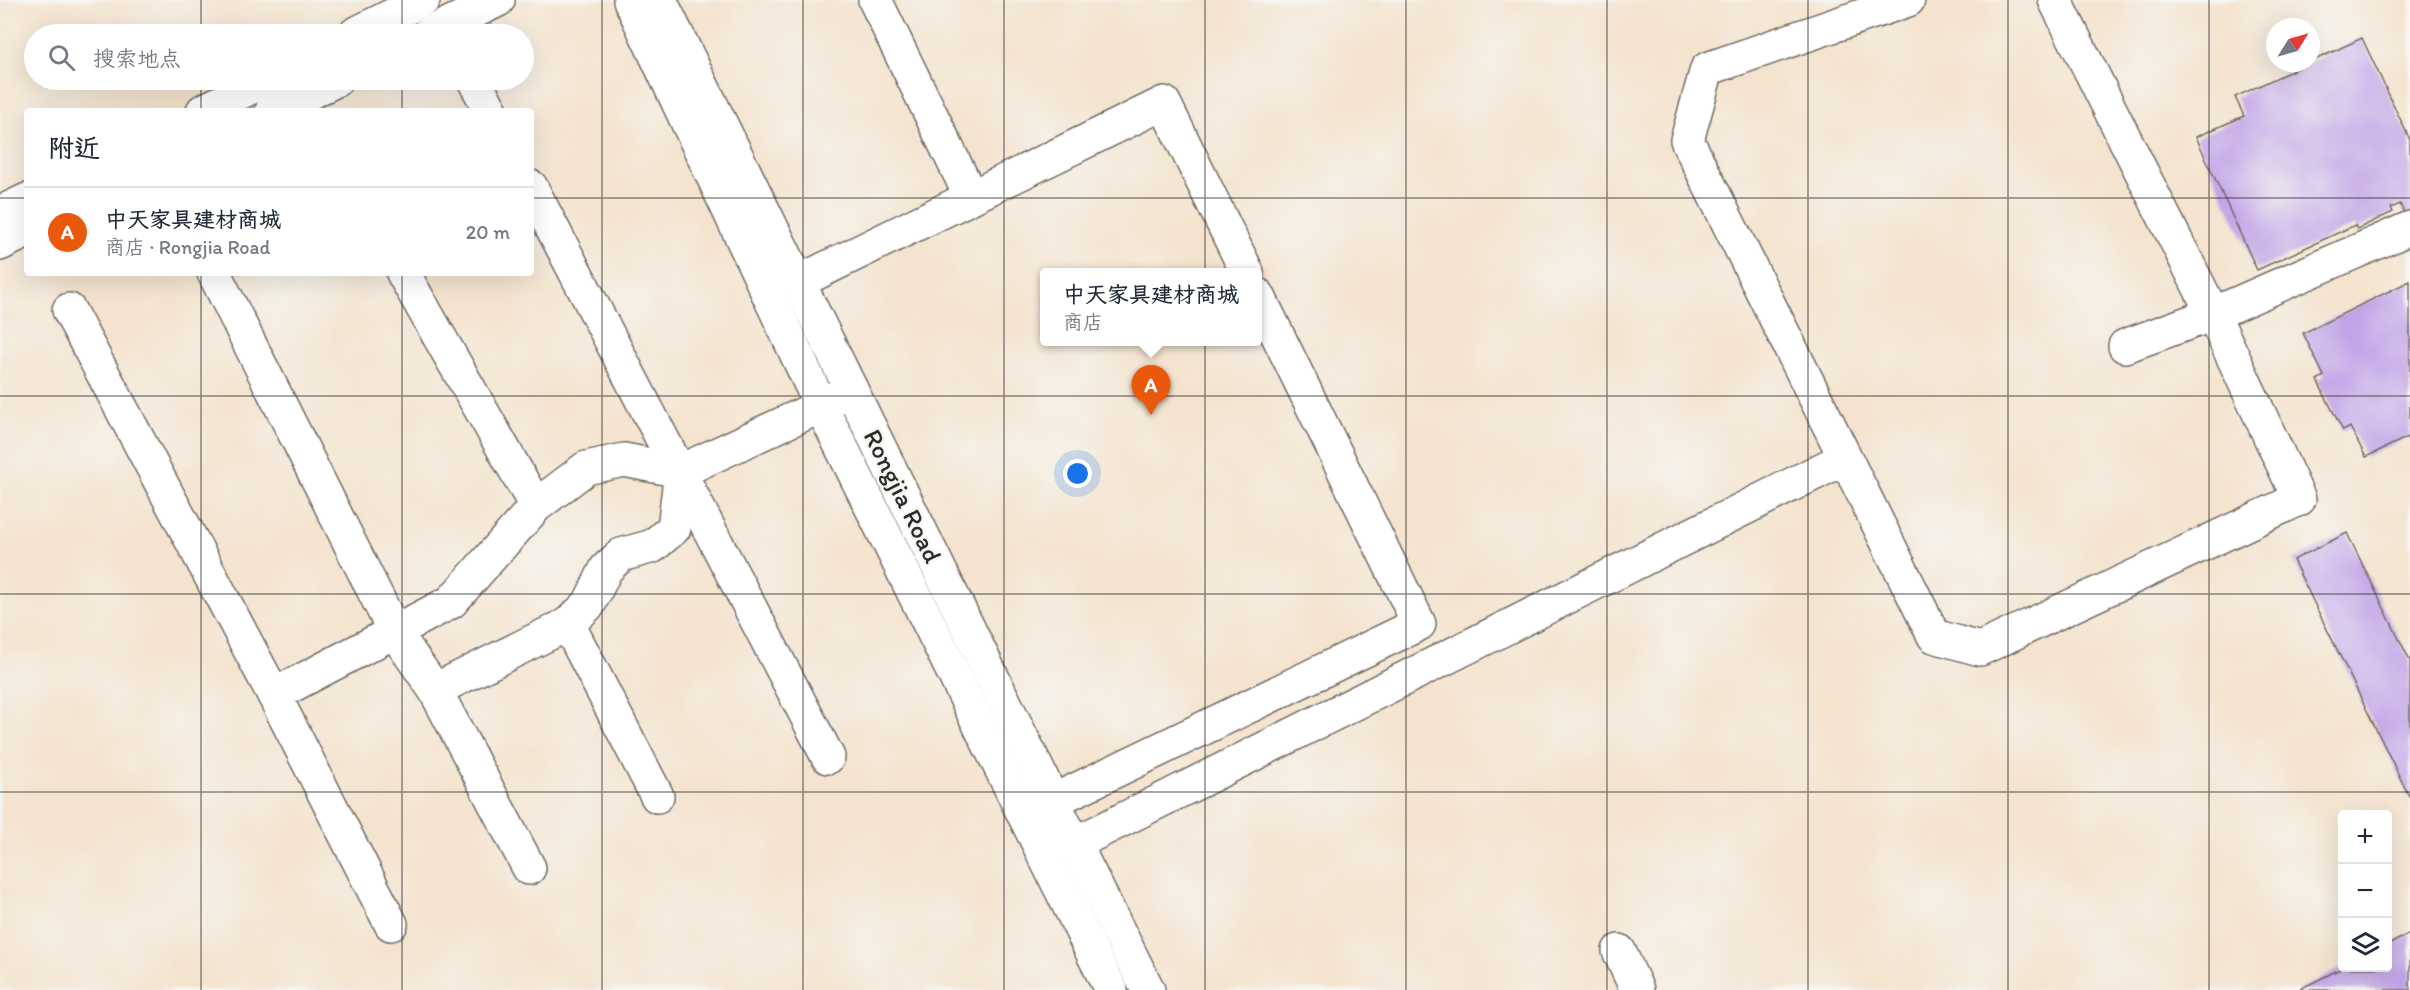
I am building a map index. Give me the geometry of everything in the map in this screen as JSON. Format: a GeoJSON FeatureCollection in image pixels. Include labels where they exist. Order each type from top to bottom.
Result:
{"type":"FeatureCollection","features":[{"type":"Feature","properties":{"kind":"street"},"geometry":{"type":"LineString","coordinates":[[375,24],[423,0]]}},
{"type":"Feature","properties":{"kind":"street"},"geometry":{"type":"LineString","coordinates":[[449,24],[498,0]]}},
{"type":"Feature","properties":{"kind":"street","name":"Rongjia Road"},"geometry":{"type":"LineString","coordinates":[[630,0],[821,406],[1111,990]]}},
{"type":"Feature","properties":{"kind":"street","name":"Rongjia Road"},"geometry":{"type":"LineString","coordinates":[[660,0],[1074,844],[1148,990]]}},
{"type":"Feature","properties":{"kind":"street"},"geometry":{"type":"LineString","coordinates":[[875,0],[971,197]]}},
{"type":"Feature","properties":{"kind":"street"},"geometry":{"type":"LineString","coordinates":[[1908,0],[1707,69],[1687,140],[1934,636],[1980,649],[2300,499],[2213,314],[2055,0]]}},
{"type":"Feature","properties":{"kind":"street"},"geometry":{"type":"LineString","coordinates":[[209,108],[246,90]]}},
{"type":"Feature","properties":{"kind":"street"},"geometry":{"type":"LineString","coordinates":[[278,108],[315,90]]}},
{"type":"Feature","properties":{"kind":"street"},"geometry":{"type":"LineString","coordinates":[[479,90],[489,108]]}},
{"type":"Feature","properties":{"kind":"street"},"geometry":{"type":"LineString","coordinates":[[798,282],[1164,103],[1245,268]]}},
{"type":"Feature","properties":{"kind":"street"},"geometry":{"type":"LineString","coordinates":[[534,193],[828,757]]}},
{"type":"Feature","properties":{"kind":"street"},"geometry":{"type":"LineString","coordinates":[[0,213],[24,201]]}},
{"type":"Feature","properties":{"kind":"street"},"geometry":{"type":"LineString","coordinates":[[2125,346],[2213,314],[2410,228]]}},
{"type":"Feature","properties":{"kind":"street"},"geometry":{"type":"LineString","coordinates":[[0,244],[24,232]]}},
{"type":"Feature","properties":{"kind":"street"},"geometry":{"type":"LineString","coordinates":[[216,276],[394,631],[435,690],[529,868]]}},
{"type":"Feature","properties":{"kind":"street"},"geometry":{"type":"LineString","coordinates":[[406,276],[536,506]]}},
{"type":"Feature","properties":{"kind":"street"},"geometry":{"type":"LineString","coordinates":[[1053,801],[1419,624],[1262,305]]}},
{"type":"Feature","properties":{"kind":"street"},"geometry":{"type":"LineString","coordinates":[[69,310],[274,695],[391,924]]}},
{"type":"Feature","properties":{"kind":"street"},"geometry":{"type":"LineString","coordinates":[[274,695],[451,602],[536,506],[586,468],[624,460],[681,471],[821,406],[851,389]]}},
{"type":"Feature","properties":{"kind":"street"},"geometry":{"type":"LineString","coordinates":[[1074,844],[1845,458]]}},
{"type":"Feature","properties":{"kind":"street"},"geometry":{"type":"LineString","coordinates":[[435,690],[568,624],[589,604],[606,569],[621,555],[653,546],[674,528],[681,471]]}},
{"type":"Feature","properties":{"kind":"street"},"geometry":{"type":"LineString","coordinates":[[568,624],[657,796]]}},
{"type":"Feature","properties":{"kind":"street"},"geometry":{"type":"LineString","coordinates":[[1619,951],[1637,990]]}},
{"type":"Feature","properties":{"kind":"building"},"geometry":{"type":"Polygon","coordinates":[[[2362,38],[2410,140],[2410,226],[2400,204],[2391,208],[2393,212],[2357,229],[2355,225],[2257,270],[2196,137],[2244,116],[2235,97],[2289,72],[2320,72],[2320,58],[2362,38]]]}},
{"type":"Feature","properties":{"kind":"building"},"geometry":{"type":"Polygon","coordinates":[[[2410,281],[2410,436],[2366,457],[2350,427],[2343,431],[2317,380],[2324,376],[2303,333],[2410,281]]]}},
{"type":"Feature","properties":{"kind":"building"},"geometry":{"type":"Polygon","coordinates":[[[2347,533],[2410,661],[2410,798],[2293,560],[2347,533]]]}},
{"type":"Feature","properties":{"kind":"building"},"geometry":{"type":"Polygon","coordinates":[[[2410,933],[2410,990],[2298,990],[2338,970],[2338,972],[2392,972],[2392,943],[2410,933]]]}},
{"type":"Feature","properties":{"kind":"place","name":"中天家具建材商城"},"geometry":{"type":"Point","coordinates":[1151,415]}}]}
